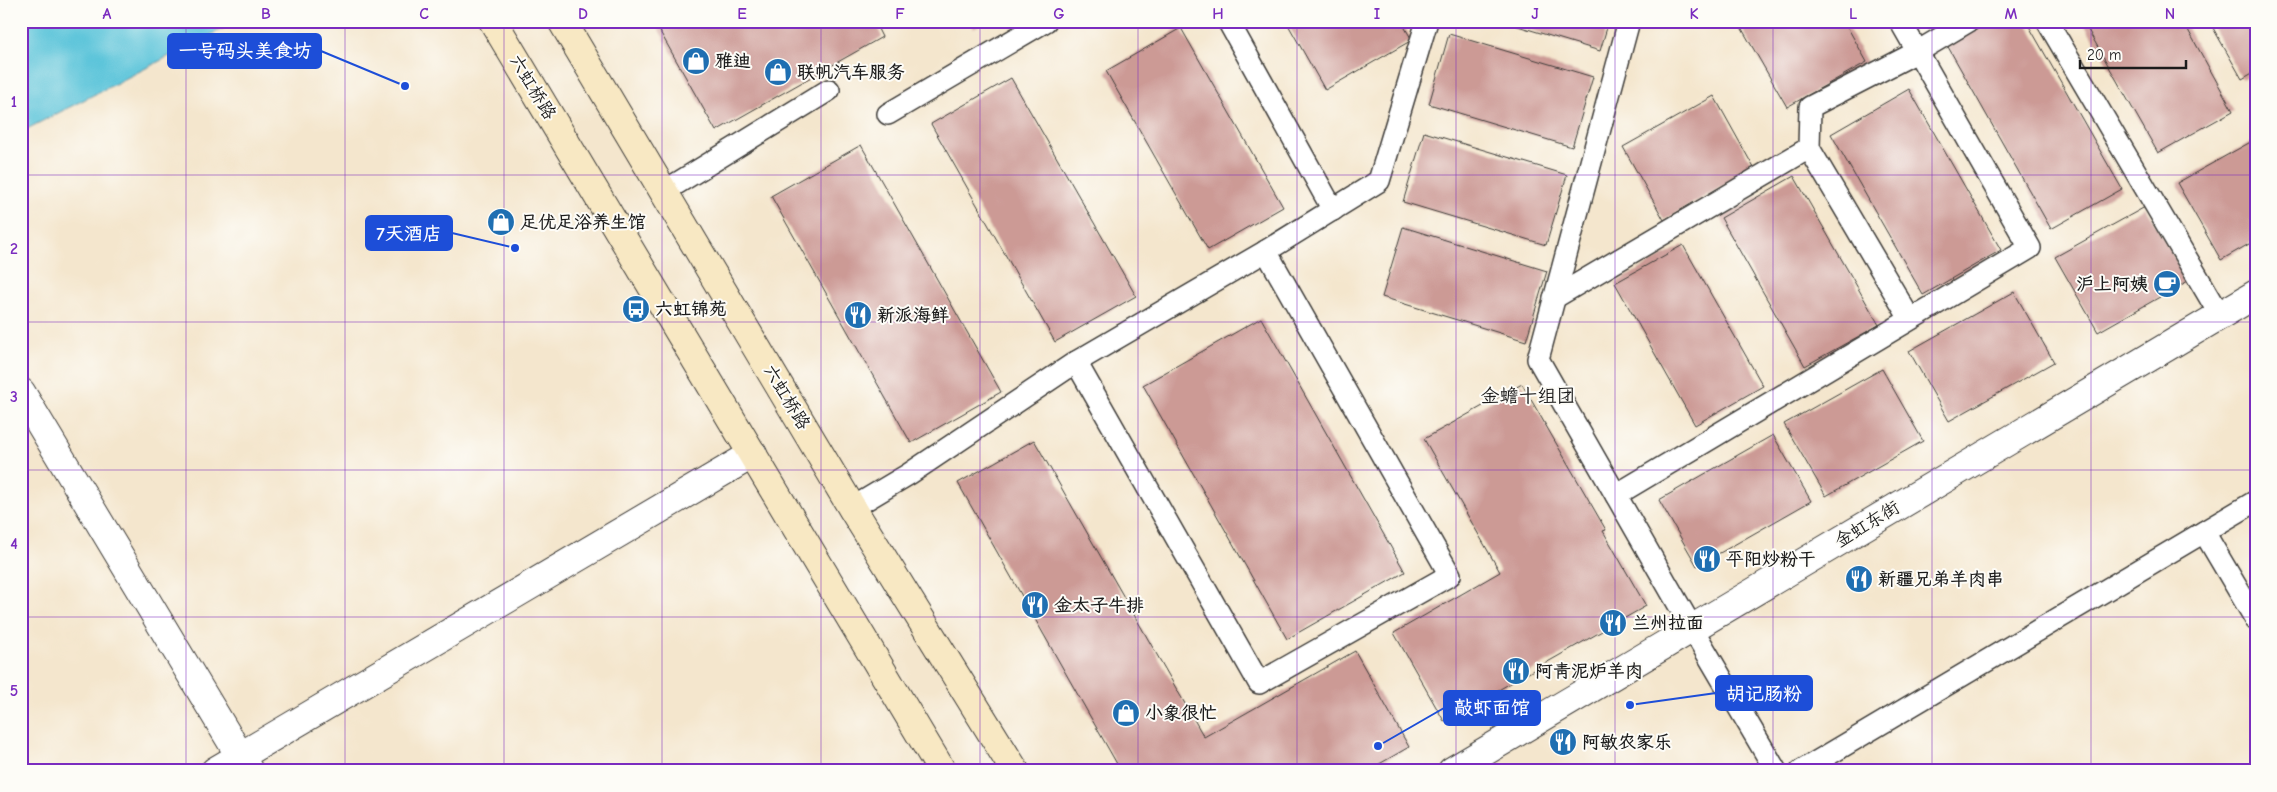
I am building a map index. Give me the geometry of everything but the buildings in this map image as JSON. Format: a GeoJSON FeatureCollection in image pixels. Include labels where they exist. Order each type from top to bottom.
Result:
{"type":"FeatureCollection","features":[{"type":"Feature","properties":{"kind":"main road","name":"六虹桥路"},"geometry":{"type":"LineString","coordinates":[[493,21],[942,771]]}},
{"type":"Feature","properties":{"kind":"main road","name":"六虹桥路"},"geometry":{"type":"LineString","coordinates":[[562,21],[852,508],[1015,771]]}},
{"type":"Feature","properties":{"kind":"street","name":"金虹东街"},"geometry":{"type":"LineString","coordinates":[[1452,771],[2220,315],[2254,298]]}},
{"type":"Feature","properties":{"kind":"street"},"geometry":{"type":"LineString","coordinates":[[21,392],[244,763]]}},
{"type":"Feature","properties":{"kind":"street"},"geometry":{"type":"LineString","coordinates":[[215,771],[244,763],[753,454]]}},
{"type":"Feature","properties":{"kind":"lane"},"geometry":{"type":"LineString","coordinates":[[888,114],[1046,21]]}},
{"type":"Feature","properties":{"kind":"lane"},"geometry":{"type":"LineString","coordinates":[[1228,21],[1333,210]]}},
{"type":"Feature","properties":{"kind":"lane"},"geometry":{"type":"LineString","coordinates":[[852,508],[909,474],[1076,362],[1266,251],[1379,181],[1428,21]]}},
{"type":"Feature","properties":{"kind":"lane"},"geometry":{"type":"LineString","coordinates":[[1629,21],[1538,359],[1776,771]]}},
{"type":"Feature","properties":{"kind":"lane"},"geometry":{"type":"LineString","coordinates":[[1616,495],[2030,248],[1900,21]]}},
{"type":"Feature","properties":{"kind":"lane"},"geometry":{"type":"LineString","coordinates":[[1910,319],[1809,148],[1810,107],[1917,52],[1969,21]]}},
{"type":"Feature","properties":{"kind":"lane"},"geometry":{"type":"LineString","coordinates":[[2047,21],[2220,315]]}},
{"type":"Feature","properties":{"kind":"lane"},"geometry":{"type":"LineString","coordinates":[[663,192],[829,90]]}},
{"type":"Feature","properties":{"kind":"lane"},"geometry":{"type":"LineString","coordinates":[[1554,298],[1809,148]]}},
{"type":"Feature","properties":{"kind":"lane"},"geometry":{"type":"LineString","coordinates":[[1076,362],[1259,683],[1450,575],[1266,251]]}},
{"type":"Feature","properties":{"kind":"lane"},"geometry":{"type":"LineString","coordinates":[[1801,771],[2256,501]]}},
{"type":"Feature","properties":{"kind":"lane"},"geometry":{"type":"LineString","coordinates":[[2204,532],[2256,620]]}},
{"type":"Feature","properties":{"kind":"water"},"geometry":{"type":"Polygon","coordinates":[[[21,21],[238,21],[21,132],[21,21]]]}},
{"type":"Feature","properties":{"kind":"place","name":"雅迪"},"geometry":{"type":"Point","coordinates":[696,61]}},
{"type":"Feature","properties":{"kind":"place","name":"联帆汽车服务"},"geometry":{"type":"Point","coordinates":[778,72]}},
{"type":"Feature","properties":{"kind":"place","name":"一号码头美食坊"},"geometry":{"type":"Point","coordinates":[405,86]}},
{"type":"Feature","properties":{"kind":"place","name":"足优足浴养生馆"},"geometry":{"type":"Point","coordinates":[501,222]}},
{"type":"Feature","properties":{"kind":"place","name":"7天酒店"},"geometry":{"type":"Point","coordinates":[515,248]}},
{"type":"Feature","properties":{"kind":"place","name":"沪上阿姨"},"geometry":{"type":"Point","coordinates":[2167,284]}},
{"type":"Feature","properties":{"kind":"place","name":"六虹锦苑"},"geometry":{"type":"Point","coordinates":[636,309]}},
{"type":"Feature","properties":{"kind":"place","name":"新派海鲜"},"geometry":{"type":"Point","coordinates":[858,315]}},
{"type":"Feature","properties":{"kind":"place","name":"平阳炒粉干"},"geometry":{"type":"Point","coordinates":[1707,559]}},
{"type":"Feature","properties":{"kind":"place","name":"新疆兄弟羊肉串"},"geometry":{"type":"Point","coordinates":[1859,579]}},
{"type":"Feature","properties":{"kind":"place","name":"金太子牛排"},"geometry":{"type":"Point","coordinates":[1035,605]}},
{"type":"Feature","properties":{"kind":"place","name":"兰州拉面"},"geometry":{"type":"Point","coordinates":[1613,623]}},
{"type":"Feature","properties":{"kind":"place","name":"阿青泥炉羊肉"},"geometry":{"type":"Point","coordinates":[1516,671]}},
{"type":"Feature","properties":{"kind":"place","name":"胡记肠粉"},"geometry":{"type":"Point","coordinates":[1630,705]}},
{"type":"Feature","properties":{"kind":"place","name":"小象很忙"},"geometry":{"type":"Point","coordinates":[1126,713]}},
{"type":"Feature","properties":{"kind":"place","name":"阿敏农家乐"},"geometry":{"type":"Point","coordinates":[1563,742]}},
{"type":"Feature","properties":{"kind":"place","name":"敲虾面馆"},"geometry":{"type":"Point","coordinates":[1378,746]}},
{"type":"Feature","properties":{"kind":"district","name":"金蟾十组团"},"geometry":{"type":"Point","coordinates":[1528,395]}}]}
